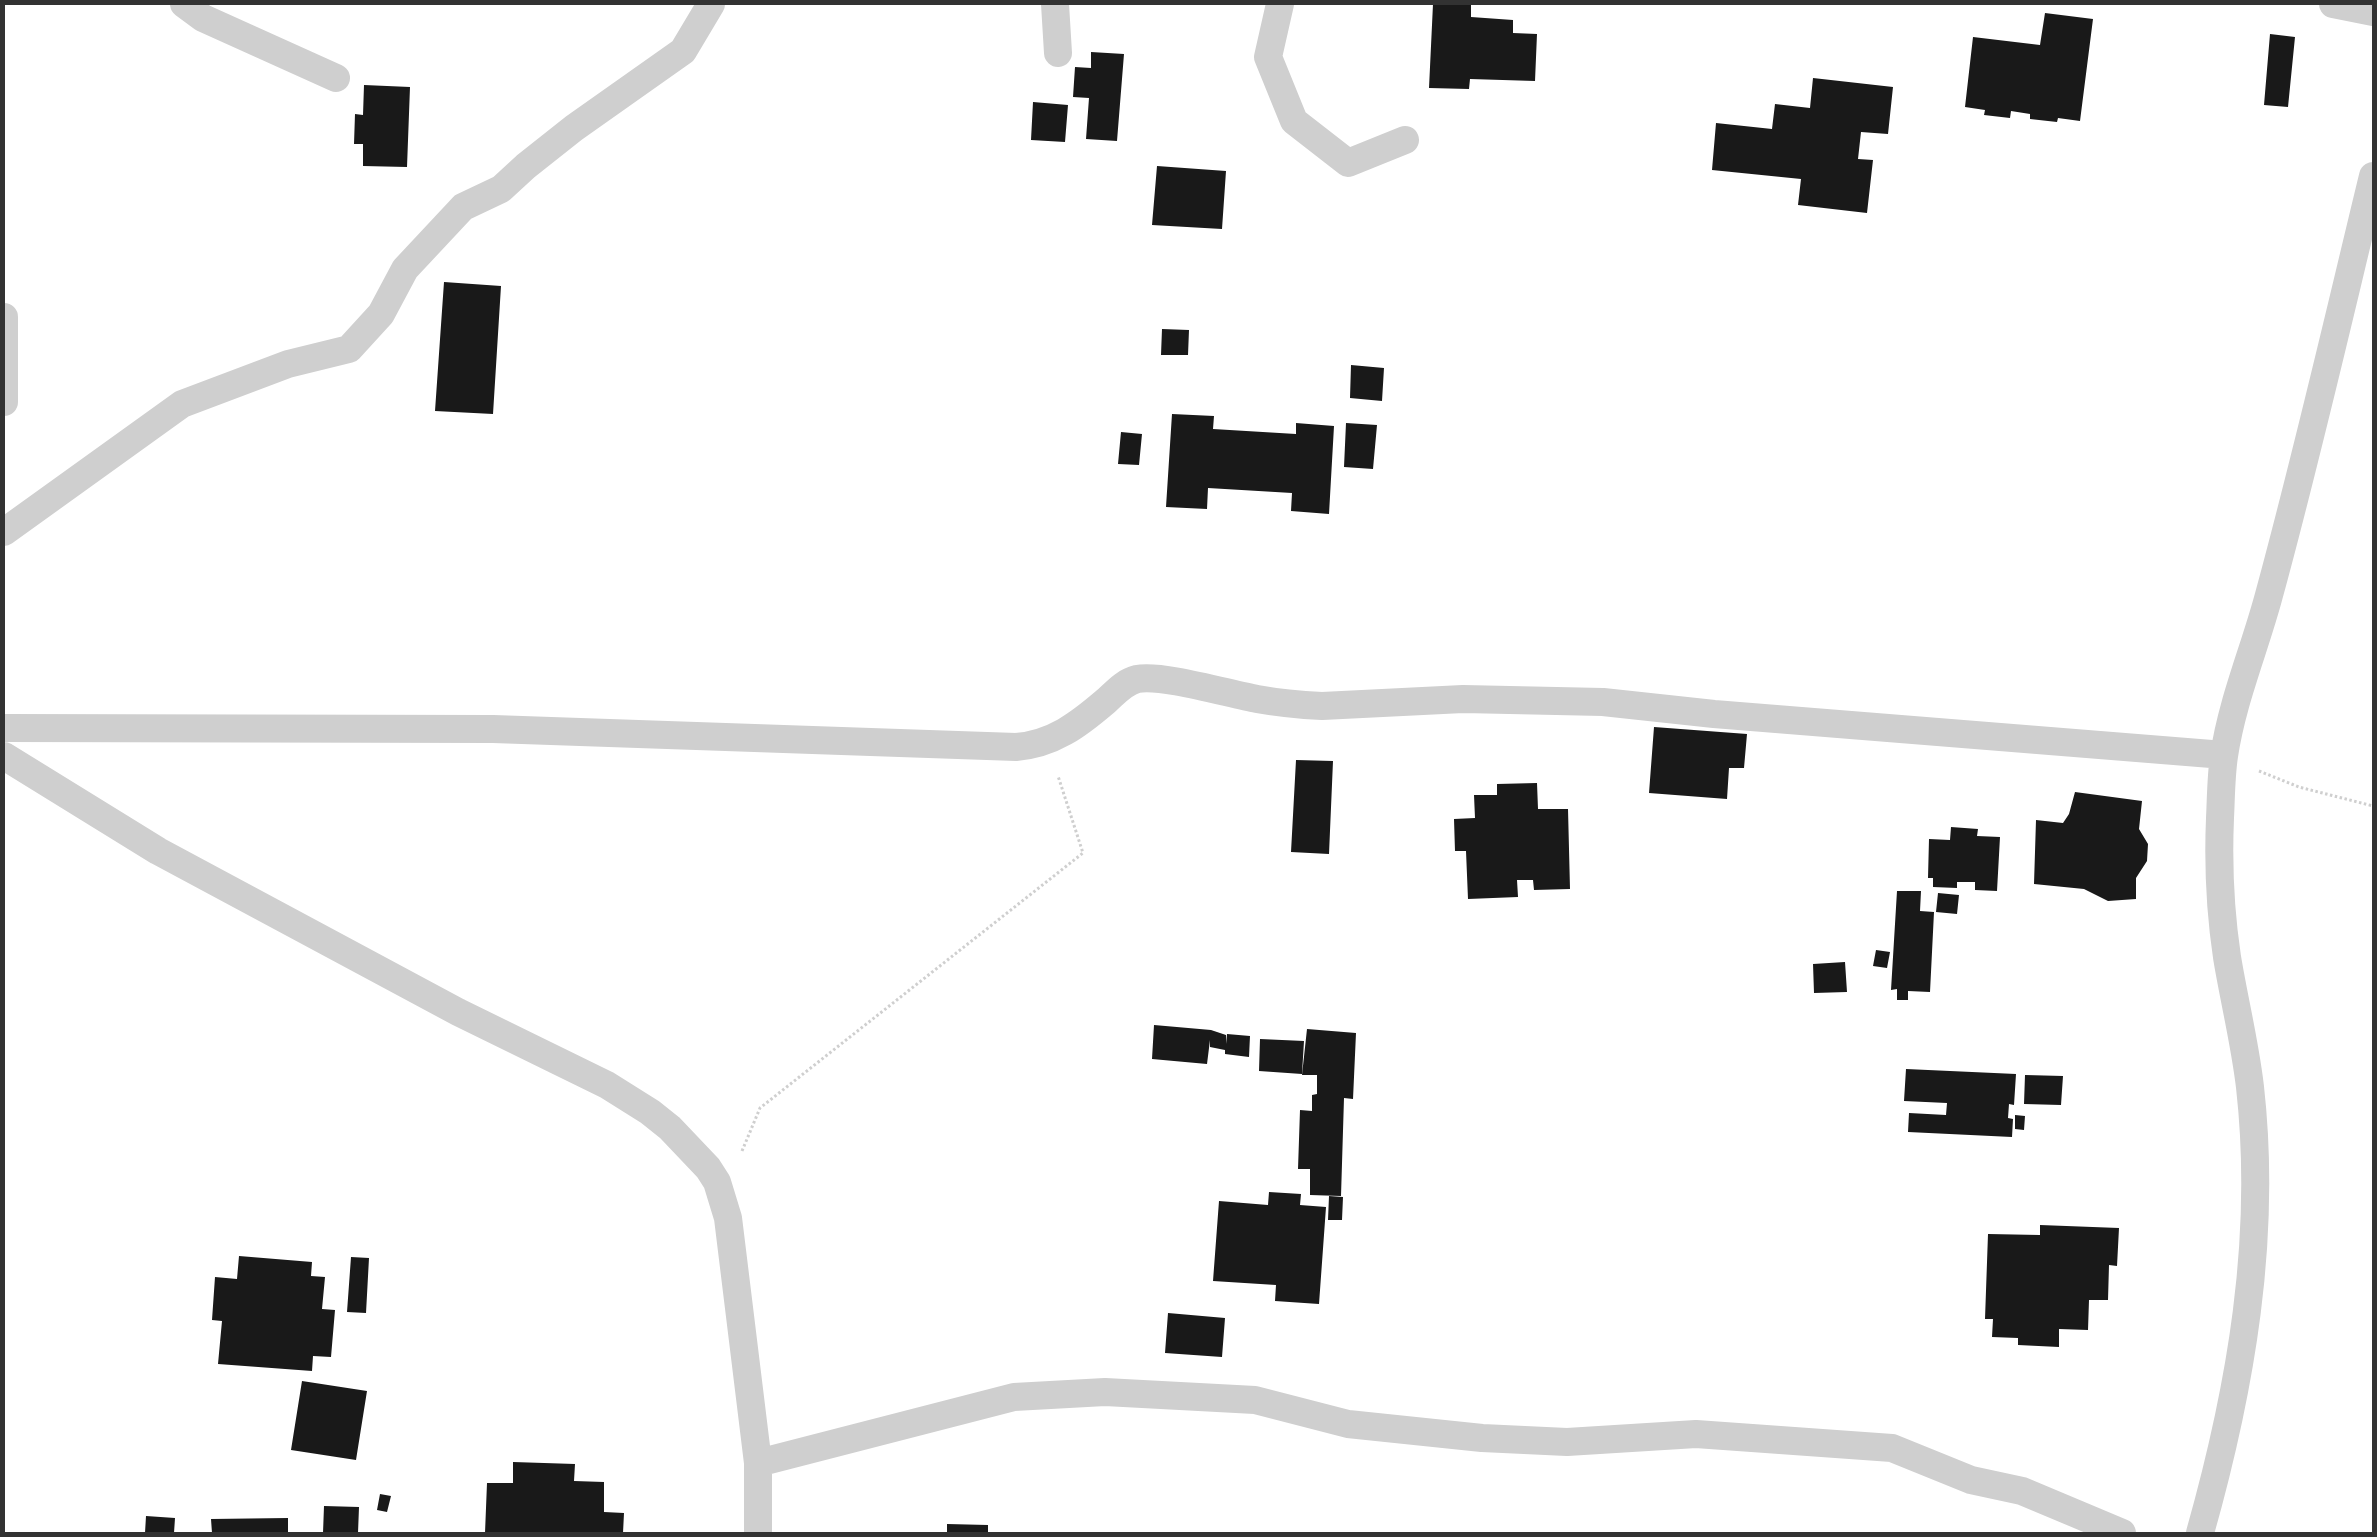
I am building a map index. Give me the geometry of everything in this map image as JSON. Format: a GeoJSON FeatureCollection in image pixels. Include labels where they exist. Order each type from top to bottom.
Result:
{"type":"FeatureCollection","features":[{"type":"Feature","properties":{"kind":"street"},"geometry":{"type":"LineString","coordinates":[[184,4],[203,18],[336,78]]}},
{"type":"Feature","properties":{"kind":"street"},"geometry":{"type":"LineString","coordinates":[[4,532],[182,404],[288,364],[348,349],[381,314],[405,269],[463,207],[502,190],[526,166],[574,128],[683,51],[711,4]]}},
{"type":"Feature","properties":{"kind":"street"},"geometry":{"type":"LineString","coordinates":[[1055,4],[1058,53]]}},
{"type":"Feature","properties":{"kind":"street"},"geometry":{"type":"LineString","coordinates":[[1280,4],[1268,57],[1294,121],[1348,164],[1405,140]]}},
{"type":"Feature","properties":{"kind":"street"},"geometry":{"type":"LineString","coordinates":[[2333,4],[2373,12]]}},
{"type":"Feature","properties":{"kind":"street"},"geometry":{"type":"LineString","coordinates":[[2200,1533],[2215,1481],[2242,1352],[2252,1274],[2255,1230],[2256,1160],[2250,1087],[2242,1024],[2228,961],[2218,879],[2224,755],[2240,689],[2269,596],[2373,176]]}},
{"type":"Feature","properties":{"kind":"street"},"geometry":{"type":"LineString","coordinates":[[4,317],[4,402]]}},
{"type":"Feature","properties":{"kind":"street"},"geometry":{"type":"LineString","coordinates":[[4,728],[493,729],[1016,747],[1058,737],[1088,716],[1128,682],[1151,678],[1257,699],[1300,705],[1322,706],[1480,699],[1603,702],[1724,714],[2224,755]]}},
{"type":"Feature","properties":{"kind":"street"},"geometry":{"type":"LineString","coordinates":[[4,756],[158,851],[458,1012],[607,1085],[670,1128],[708,1168],[723,1198],[728,1218],[758,1463],[758,1533]]}},
{"type":"Feature","properties":{"kind":"street"},"geometry":{"type":"LineString","coordinates":[[758,1463],[1014,1397],[1105,1392],[1255,1400],[1348,1424],[1482,1438],[1567,1442],[1696,1434],[1892,1448],[1970,1480],[2022,1491],[2122,1533]]}},
{"type":"Feature","properties":{"kind":"path"},"geometry":{"type":"LineString","coordinates":[[723,1198],[760,1108],[1083,853],[1047,741]]}},
{"type":"Feature","properties":{"kind":"path"},"geometry":{"type":"LineString","coordinates":[[2224,755],[2300,787],[2373,806]]}},
{"type":"Feature","properties":{"kind":"building"},"geometry":{"type":"Polygon","coordinates":[[[1433,4],[1471,4],[1471,17],[1513,20],[1513,33],[1537,34],[1535,81],[1470,79],[1469,89],[1429,88],[1433,4]]]}},
{"type":"Feature","properties":{"kind":"building"},"geometry":{"type":"Polygon","coordinates":[[[2045,13],[2093,19],[2080,121],[2058,118],[2057,122],[2030,119],[2030,114],[2011,111],[2010,118],[1984,115],[1985,110],[1965,107],[1973,37],[2040,45],[2045,13]]]}},
{"type":"Feature","properties":{"kind":"building"},"geometry":{"type":"Polygon","coordinates":[[[2270,34],[2295,37],[2288,107],[2264,105],[2270,34]]]}},
{"type":"Feature","properties":{"kind":"building"},"geometry":{"type":"Polygon","coordinates":[[[1091,52],[1124,54],[1117,141],[1086,139],[1089,98],[1073,97],[1075,67],[1091,68],[1091,52]]]}},
{"type":"Feature","properties":{"kind":"building"},"geometry":{"type":"Polygon","coordinates":[[[1813,78],[1893,87],[1888,134],[1861,132],[1858,159],[1873,160],[1867,213],[1798,205],[1801,179],[1712,170],[1716,123],[1772,129],[1775,104],[1810,108],[1813,78]]]}},
{"type":"Feature","properties":{"kind":"building"},"geometry":{"type":"Polygon","coordinates":[[[364,85],[410,87],[407,167],[363,166],[363,144],[354,144],[355,114],[363,115],[364,85]]]}},
{"type":"Feature","properties":{"kind":"building"},"geometry":{"type":"Polygon","coordinates":[[[1033,102],[1068,105],[1065,142],[1031,140],[1033,102]]]}},
{"type":"Feature","properties":{"kind":"building"},"geometry":{"type":"Polygon","coordinates":[[[1157,166],[1226,171],[1222,229],[1152,225],[1157,166]]]}},
{"type":"Feature","properties":{"kind":"building"},"geometry":{"type":"Polygon","coordinates":[[[444,282],[501,286],[493,414],[435,411],[444,282]]]}},
{"type":"Feature","properties":{"kind":"building"},"geometry":{"type":"Polygon","coordinates":[[[1162,329],[1189,330],[1188,355],[1161,355],[1162,329]]]}},
{"type":"Feature","properties":{"kind":"building"},"geometry":{"type":"Polygon","coordinates":[[[1351,365],[1384,368],[1382,401],[1350,398],[1351,365]]]}},
{"type":"Feature","properties":{"kind":"building"},"geometry":{"type":"Polygon","coordinates":[[[1172,414],[1214,416],[1213,429],[1296,434],[1296,423],[1334,426],[1329,514],[1291,511],[1292,493],[1208,488],[1207,509],[1166,507],[1172,414]]]}},
{"type":"Feature","properties":{"kind":"building"},"geometry":{"type":"Polygon","coordinates":[[[1346,423],[1377,425],[1373,469],[1344,467],[1346,423]]]}},
{"type":"Feature","properties":{"kind":"building"},"geometry":{"type":"Polygon","coordinates":[[[1121,432],[1142,434],[1139,465],[1118,464],[1121,432]]]}},
{"type":"Feature","properties":{"kind":"building"},"geometry":{"type":"Polygon","coordinates":[[[1654,727],[1747,734],[1744,768],[1729,768],[1727,799],[1649,793],[1654,727]]]}},
{"type":"Feature","properties":{"kind":"building"},"geometry":{"type":"Polygon","coordinates":[[[1296,760],[1333,761],[1329,854],[1291,852],[1296,760]]]}},
{"type":"Feature","properties":{"kind":"building"},"geometry":{"type":"Polygon","coordinates":[[[1537,783],[1538,809],[1568,809],[1570,889],[1534,890],[1533,880],[1517,880],[1518,897],[1468,899],[1466,851],[1455,851],[1454,819],[1475,818],[1474,795],[1497,795],[1497,784],[1537,783]]]}},
{"type":"Feature","properties":{"kind":"building"},"geometry":{"type":"Polygon","coordinates":[[[2075,792],[2142,801],[2139,829],[2148,844],[2147,861],[2136,878],[2136,899],[2108,901],[2084,889],[2034,884],[2036,820],[2063,823],[2069,814],[2075,792]]]}},
{"type":"Feature","properties":{"kind":"building"},"geometry":{"type":"Polygon","coordinates":[[[1951,827],[1978,829],[1977,836],[2000,837],[1997,891],[1975,890],[1975,882],[1957,882],[1957,888],[1933,887],[1933,878],[1928,878],[1929,839],[1950,840],[1951,827]]]}},
{"type":"Feature","properties":{"kind":"building"},"geometry":{"type":"Polygon","coordinates":[[[1897,891],[1921,891],[1920,911],[1934,912],[1930,992],[1908,991],[1908,1000],[1897,1000],[1897,989],[1891,990],[1897,891]]]}},
{"type":"Feature","properties":{"kind":"building"},"geometry":{"type":"Polygon","coordinates":[[[1938,893],[1959,895],[1957,914],[1936,912],[1938,893]]]}},
{"type":"Feature","properties":{"kind":"building"},"geometry":{"type":"Polygon","coordinates":[[[1876,950],[1890,952],[1887,968],[1873,966],[1876,950]]]}},
{"type":"Feature","properties":{"kind":"building"},"geometry":{"type":"Polygon","coordinates":[[[1845,962],[1847,992],[1814,993],[1813,964],[1845,962]]]}},
{"type":"Feature","properties":{"kind":"building"},"geometry":{"type":"Polygon","coordinates":[[[1154,1025],[1211,1030],[1226,1035],[1226,1044],[1227,1034],[1250,1036],[1249,1057],[1225,1054],[1225,1050],[1210,1047],[1210,1040],[1207,1064],[1152,1059],[1154,1025]]]}},
{"type":"Feature","properties":{"kind":"building"},"geometry":{"type":"Polygon","coordinates":[[[1307,1029],[1356,1033],[1353,1099],[1344,1098],[1341,1196],[1310,1195],[1310,1169],[1298,1169],[1300,1110],[1312,1111],[1312,1095],[1317,1094],[1317,1075],[1302,1075],[1307,1029]]]}},
{"type":"Feature","properties":{"kind":"building"},"geometry":{"type":"Polygon","coordinates":[[[1260,1039],[1304,1041],[1302,1074],[1259,1071],[1260,1039]]]}},
{"type":"Feature","properties":{"kind":"building"},"geometry":{"type":"Polygon","coordinates":[[[1906,1069],[2016,1074],[2014,1105],[2009,1104],[2008,1118],[2013,1119],[2012,1137],[1908,1132],[1909,1113],[1946,1115],[1947,1103],[1904,1101],[1906,1069]]]}},
{"type":"Feature","properties":{"kind":"building"},"geometry":{"type":"Polygon","coordinates":[[[2025,1075],[2063,1076],[2061,1105],[2024,1104],[2025,1075]]]}},
{"type":"Feature","properties":{"kind":"building"},"geometry":{"type":"Polygon","coordinates":[[[2015,1115],[2025,1116],[2024,1130],[2015,1129],[2015,1115]]]}},
{"type":"Feature","properties":{"kind":"building"},"geometry":{"type":"Polygon","coordinates":[[[1269,1192],[1301,1194],[1300,1205],[1326,1207],[1319,1304],[1275,1301],[1276,1285],[1213,1281],[1219,1201],[1268,1205],[1269,1192]]]}},
{"type":"Feature","properties":{"kind":"building"},"geometry":{"type":"Polygon","coordinates":[[[1329,1196],[1343,1197],[1342,1220],[1328,1220],[1329,1196]]]}},
{"type":"Feature","properties":{"kind":"building"},"geometry":{"type":"Polygon","coordinates":[[[2040,1225],[2119,1228],[2117,1266],[2109,1265],[2108,1300],[2089,1300],[2088,1330],[2059,1329],[2059,1347],[2018,1345],[2018,1338],[1992,1337],[1993,1319],[1985,1319],[1988,1234],[2040,1235],[2040,1225]]]}},
{"type":"Feature","properties":{"kind":"building"},"geometry":{"type":"Polygon","coordinates":[[[239,1256],[312,1262],[311,1276],[325,1277],[322,1309],[335,1310],[331,1357],[313,1356],[312,1371],[218,1364],[222,1321],[212,1320],[215,1277],[237,1279],[239,1256]]]}},
{"type":"Feature","properties":{"kind":"building"},"geometry":{"type":"Polygon","coordinates":[[[351,1257],[369,1258],[366,1313],[347,1312],[351,1257]]]}},
{"type":"Feature","properties":{"kind":"building"},"geometry":{"type":"Polygon","coordinates":[[[1168,1313],[1225,1318],[1222,1357],[1165,1353],[1168,1313]]]}},
{"type":"Feature","properties":{"kind":"building"},"geometry":{"type":"Polygon","coordinates":[[[302,1381],[367,1391],[356,1460],[291,1450],[302,1381]]]}},
{"type":"Feature","properties":{"kind":"building"},"geometry":{"type":"Polygon","coordinates":[[[513,1462],[575,1464],[574,1481],[604,1482],[604,1512],[624,1513],[623,1533],[485,1533],[487,1483],[513,1483],[513,1462]]]}},
{"type":"Feature","properties":{"kind":"building"},"geometry":{"type":"Polygon","coordinates":[[[380,1494],[391,1496],[387,1512],[377,1510],[380,1494]]]}},
{"type":"Feature","properties":{"kind":"building"},"geometry":{"type":"Polygon","coordinates":[[[324,1506],[359,1507],[358,1533],[323,1533],[324,1506]]]}},
{"type":"Feature","properties":{"kind":"building"},"geometry":{"type":"Polygon","coordinates":[[[146,1516],[175,1518],[174,1533],[145,1533],[146,1516]]]}},
{"type":"Feature","properties":{"kind":"building"},"geometry":{"type":"Polygon","coordinates":[[[288,1518],[288,1533],[212,1533],[211,1519],[288,1518]]]}},
{"type":"Feature","properties":{"kind":"building"},"geometry":{"type":"Polygon","coordinates":[[[947,1524],[988,1525],[988,1533],[947,1533],[947,1524]]]}}]}
